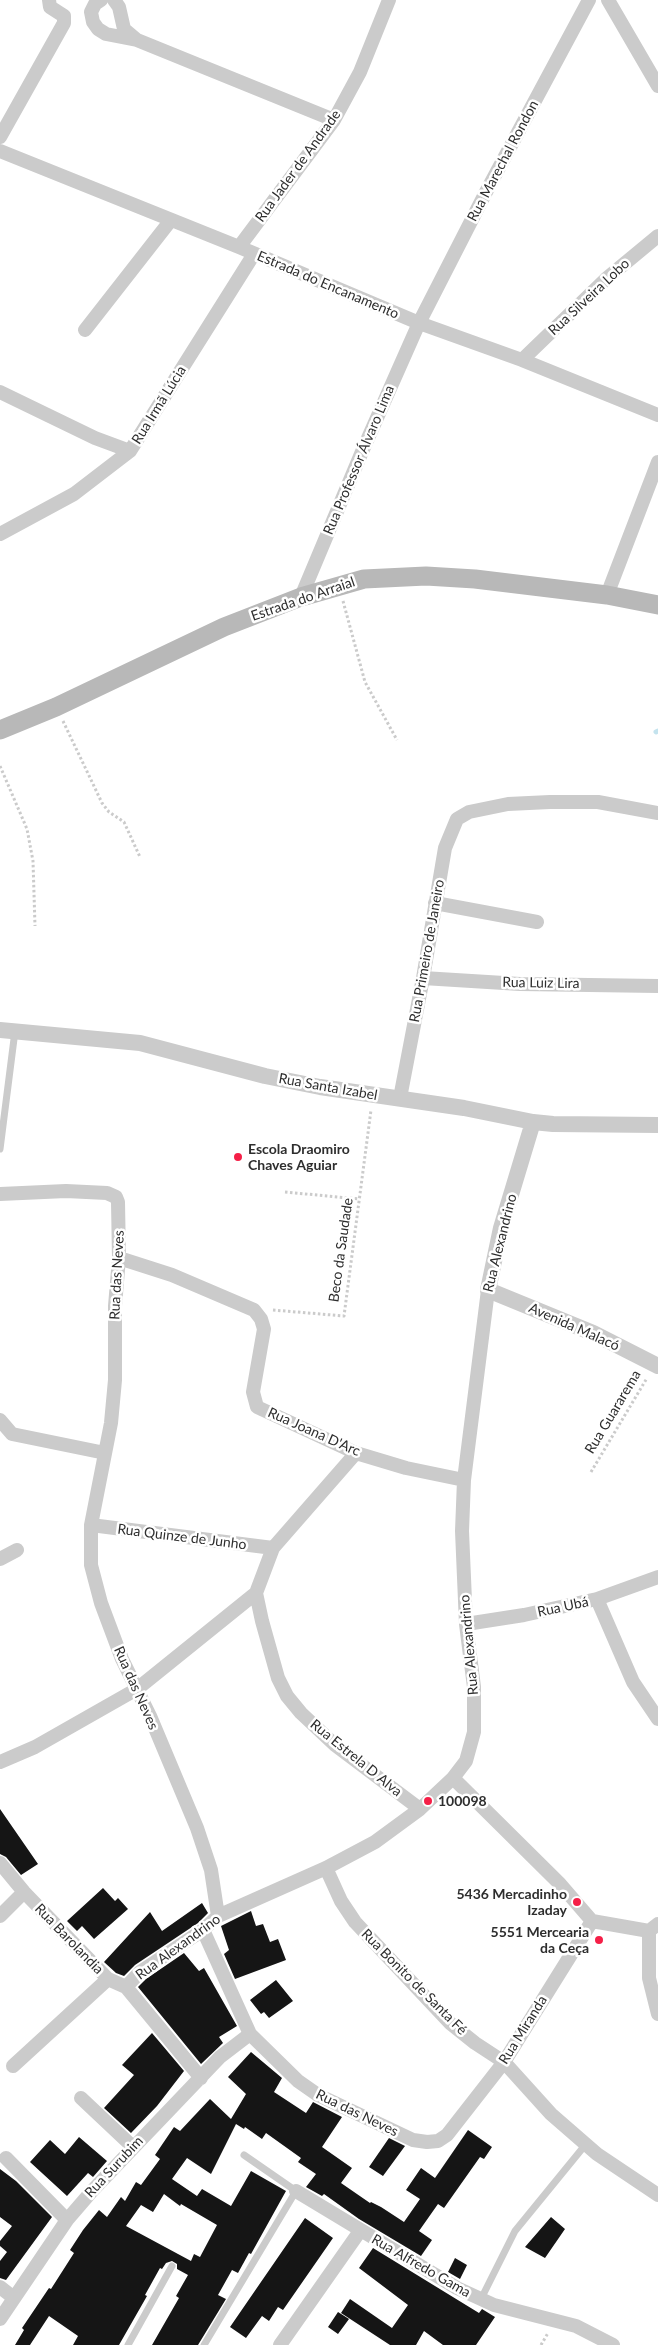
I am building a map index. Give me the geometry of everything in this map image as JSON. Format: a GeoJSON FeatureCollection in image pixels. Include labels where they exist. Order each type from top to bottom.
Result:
{"type":"FeatureCollection","features":[{"type":"Feature","properties":{"kind":"main road","name":"Estrada do Arraial"},"geometry":{"type":"LineString","coordinates":[[0,730],[56,707],[224,627],[301,597],[364,579],[426,576],[475,578],[607,595],[658,605]]}},
{"type":"Feature","properties":{"kind":"street"},"geometry":{"type":"LineString","coordinates":[[0,137],[64,23],[64,16],[49,6],[49,0]]}},
{"type":"Feature","properties":{"kind":"street"},"geometry":{"type":"LineString","coordinates":[[101,0],[95,4],[91,12],[95,27],[106,34],[137,40],[334,120]]}},
{"type":"Feature","properties":{"kind":"street"},"geometry":{"type":"LineString","coordinates":[[114,0],[119,7],[124,29],[137,40]]}},
{"type":"Feature","properties":{"kind":"street","name":"Rua Jader de Andrade"},"geometry":{"type":"LineString","coordinates":[[239,247],[334,120],[360,72],[389,0]]}},
{"type":"Feature","properties":{"kind":"street","name":"Rua Marechal Rondon"},"geometry":{"type":"LineString","coordinates":[[420,323],[486,192],[589,0]]}},
{"type":"Feature","properties":{"kind":"street"},"geometry":{"type":"LineString","coordinates":[[608,0],[658,86]]}},
{"type":"Feature","properties":{"kind":"street","name":"Estrada do Encanamento"},"geometry":{"type":"LineString","coordinates":[[0,151],[239,247],[420,323],[522,360],[658,415]]}},
{"type":"Feature","properties":{"kind":"street"},"geometry":{"type":"LineString","coordinates":[[85,330],[171,220]]}},
{"type":"Feature","properties":{"kind":"street","name":"Rua Silveira Lobo"},"geometry":{"type":"LineString","coordinates":[[522,360],[606,279],[658,236]]}},
{"type":"Feature","properties":{"kind":"street","name":"Rua Irmã Lúcia"},"geometry":{"type":"LineString","coordinates":[[0,534],[74,494],[130,451],[254,254]]}},
{"type":"Feature","properties":{"kind":"street","name":"Rua Professor Álvaro Lima"},"geometry":{"type":"LineString","coordinates":[[301,597],[361,454],[420,323]]}},
{"type":"Feature","properties":{"kind":"street"},"geometry":{"type":"LineString","coordinates":[[0,392],[95,438],[130,451]]}},
{"type":"Feature","properties":{"kind":"street"},"geometry":{"type":"LineString","coordinates":[[607,595],[658,462]]}},
{"type":"Feature","properties":{"kind":"street","name":"Rua Primeiro de Janeiro"},"geometry":{"type":"LineString","coordinates":[[400,1098],[445,848],[450,832],[457,820],[469,812],[508,804],[598,802],[658,813]]}},
{"type":"Feature","properties":{"kind":"street"},"geometry":{"type":"LineString","coordinates":[[436,903],[537,922]]}},
{"type":"Feature","properties":{"kind":"street","name":"Rua Luiz Lira"},"geometry":{"type":"LineString","coordinates":[[423,978],[520,984],[658,986]]}},
{"type":"Feature","properties":{"kind":"street","name":"Rua Santa Izabel"},"geometry":{"type":"LineString","coordinates":[[7,1030],[140,1043],[265,1076],[320,1087],[400,1098],[533,1122],[553,1124],[658,1125]]}},
{"type":"Feature","properties":{"kind":"street","name":"Rua Alexandrino"},"geometry":{"type":"LineString","coordinates":[[126,1987],[140,1972],[203,1930],[218,1916],[326,1868],[375,1842],[420,1809],[453,1778],[466,1761],[474,1732],[474,1688],[466,1624],[462,1531],[464,1480],[488,1290],[501,1228],[533,1122]]}},
{"type":"Feature","properties":{"kind":"street","name":"Rua das Neves"},"geometry":{"type":"LineString","coordinates":[[0,1194],[66,1191],[107,1193],[116,1197],[119,1206],[119,1258],[115,1306],[115,1380],[111,1423],[91,1525],[92,1565],[101,1603],[122,1659],[137,1689],[197,1828],[211,1870],[218,1916]]}},
{"type":"Feature","properties":{"kind":"street"},"geometry":{"type":"LineString","coordinates":[[119,1258],[172,1275],[251,1308]]}},
{"type":"Feature","properties":{"kind":"street","name":"Avenida Malacó"},"geometry":{"type":"LineString","coordinates":[[488,1290],[593,1333],[657,1365]]}},
{"type":"Feature","properties":{"kind":"street","name":"Rua Joana D'Arc"},"geometry":{"type":"LineString","coordinates":[[251,1308],[261,1319],[264,1329],[253,1392],[257,1407],[356,1453],[406,1468],[464,1480]]}},
{"type":"Feature","properties":{"kind":"street"},"geometry":{"type":"LineString","coordinates":[[0,1420],[12,1434],[105,1453]]}},
{"type":"Feature","properties":{"kind":"street"},"geometry":{"type":"LineString","coordinates":[[0,1762],[35,1747],[137,1689],[256,1593],[273,1548],[356,1453]]}},
{"type":"Feature","properties":{"kind":"street","name":"Rua Quinze de Junho"},"geometry":{"type":"LineString","coordinates":[[91,1525],[273,1548]]}},
{"type":"Feature","properties":{"kind":"street"},"geometry":{"type":"LineString","coordinates":[[0,1559],[17,1550]]}},
{"type":"Feature","properties":{"kind":"street","name":"Rua Ubá"},"geometry":{"type":"LineString","coordinates":[[466,1624],[524,1615],[597,1599],[658,1577]]}},
{"type":"Feature","properties":{"kind":"street","name":"Rua Estrela D Alva"},"geometry":{"type":"LineString","coordinates":[[256,1593],[278,1678],[287,1696],[301,1713],[335,1745],[420,1809]]}},
{"type":"Feature","properties":{"kind":"street"},"geometry":{"type":"LineString","coordinates":[[597,1599],[633,1682],[658,1719]]}},
{"type":"Feature","properties":{"kind":"street"},"geometry":{"type":"LineString","coordinates":[[453,1778],[560,1884],[592,1921],[653,1928],[649,1978],[658,2014]]}},
{"type":"Feature","properties":{"kind":"street","name":"Rua Barolandia"},"geometry":{"type":"LineString","coordinates":[[0,1863],[24,1892],[108,1979],[126,1987],[201,2078]]}},
{"type":"Feature","properties":{"kind":"street","name":"Rua Bonito de Santa Fé"},"geometry":{"type":"LineString","coordinates":[[326,1868],[341,1901],[355,1922],[450,2023],[504,2062],[551,2114],[596,2154],[658,2195]]}},
{"type":"Feature","properties":{"kind":"street"},"geometry":{"type":"LineString","coordinates":[[0,1916],[24,1892]]}},
{"type":"Feature","properties":{"kind":"street","name":"Rua Miranda"},"geometry":{"type":"LineString","coordinates":[[447,2135],[504,2062],[592,1921]]}},
{"type":"Feature","properties":{"kind":"street","name":"Rua das Neves"},"geometry":{"type":"LineString","coordinates":[[203,1930],[250,2034],[298,2081],[318,2095],[413,2140],[438,2141],[447,2135]]}},
{"type":"Feature","properties":{"kind":"street"},"geometry":{"type":"LineString","coordinates":[[13,2066],[108,1979]]}},
{"type":"Feature","properties":{"kind":"street","name":"Rua Surubim"},"geometry":{"type":"LineString","coordinates":[[0,2319],[67,2220],[220,2057],[250,2034]]}},
{"type":"Feature","properties":{"kind":"street"},"geometry":{"type":"LineString","coordinates":[[81,2098],[133,2148]]}},
{"type":"Feature","properties":{"kind":"street"},"geometry":{"type":"LineString","coordinates":[[6,2158],[67,2220]]}},
{"type":"Feature","properties":{"kind":"street","name":"Rua Alfredo Gama"},"geometry":{"type":"LineString","coordinates":[[296,2191],[457,2288],[494,2305],[576,2326],[613,2345]]}},
{"type":"Feature","properties":{"kind":"street"},"geometry":{"type":"LineString","coordinates":[[280,2345],[360,2231]]}},
{"type":"Feature","properties":{"kind":"street"},"geometry":{"type":"LineString","coordinates":[[0,2287],[14,2298]]}},
{"type":"Feature","properties":{"kind":"lane"},"geometry":{"type":"LineString","coordinates":[[0,1149],[7,1030]]}},
{"type":"Feature","properties":{"kind":"lane"},"geometry":{"type":"LineString","coordinates":[[482,2299],[515,2231],[586,2144]]}},
{"type":"Feature","properties":{"kind":"lane","name":"Rua Alfredo Gama"},"geometry":{"type":"LineString","coordinates":[[244,2155],[296,2191]]}},
{"type":"Feature","properties":{"kind":"lane"},"geometry":{"type":"LineString","coordinates":[[204,2345],[296,2191]]}},
{"type":"Feature","properties":{"kind":"lane"},"geometry":{"type":"LineString","coordinates":[[128,2345],[172,2266]]}},
{"type":"Feature","properties":{"kind":"path"},"geometry":{"type":"LineString","coordinates":[[339,586],[365,682],[397,740]]}},
{"type":"Feature","properties":{"kind":"path"},"geometry":{"type":"LineString","coordinates":[[56,707],[102,803],[109,812],[124,822],[140,857]]}},
{"type":"Feature","properties":{"kind":"path"},"geometry":{"type":"LineString","coordinates":[[0,766],[27,829],[33,861],[35,926]]}},
{"type":"Feature","properties":{"kind":"path","name":"Beco da Saudade"},"geometry":{"type":"LineString","coordinates":[[251,1308],[344,1316],[373,1095]]}},
{"type":"Feature","properties":{"kind":"path"},"geometry":{"type":"LineString","coordinates":[[285,1192],[359,1199]]}},
{"type":"Feature","properties":{"kind":"path","name":"Rua Guararema"},"geometry":{"type":"LineString","coordinates":[[591,1472],[657,1365]]}},
{"type":"Feature","properties":{"kind":"building"},"geometry":{"type":"Polygon","coordinates":[[[0,1809],[38,1864],[21,1875],[6,1857],[0,1854],[0,1809]]]}},
{"type":"Feature","properties":{"kind":"building"},"geometry":{"type":"Polygon","coordinates":[[[103,1888],[115,1901],[118,1898],[128,1909],[94,1939],[82,1926],[77,1931],[67,1921],[103,1888]]]}},
{"type":"Feature","properties":{"kind":"building"},"geometry":{"type":"Polygon","coordinates":[[[202,1903],[208,1913],[198,1923],[135,1965],[124,1976],[116,1973],[104,1962],[150,1912],[162,1931],[202,1903]]]}},
{"type":"Feature","properties":{"kind":"building"},"geometry":{"type":"Polygon","coordinates":[[[251,1911],[256,1926],[263,1924],[270,1942],[278,1939],[286,1960],[235,1979],[224,1954],[229,1950],[221,1926],[251,1911]]]}},
{"type":"Feature","properties":{"kind":"building"},"geometry":{"type":"Polygon","coordinates":[[[184,1953],[199,1971],[204,1968],[237,2026],[219,2037],[223,2043],[201,2064],[138,1987],[146,1979],[184,1953]]]}},
{"type":"Feature","properties":{"kind":"building"},"geometry":{"type":"Polygon","coordinates":[[[276,1980],[293,2001],[269,2018],[264,2012],[261,2014],[250,2000],[276,1980]]]}},
{"type":"Feature","properties":{"kind":"building"},"geometry":{"type":"Polygon","coordinates":[[[152,2033],[184,2071],[157,2106],[131,2133],[104,2108],[134,2075],[122,2065],[152,2033]]]}},
{"type":"Feature","properties":{"kind":"building"},"geometry":{"type":"Polygon","coordinates":[[[251,2052],[282,2078],[274,2092],[306,2113],[313,2102],[342,2117],[322,2147],[352,2168],[341,2183],[370,2203],[381,2207],[404,2222],[420,2199],[406,2190],[421,2168],[435,2178],[468,2130],[492,2147],[484,2159],[480,2157],[444,2208],[438,2204],[419,2231],[432,2240],[421,2256],[359,2219],[324,2194],[322,2196],[306,2187],[316,2174],[298,2162],[301,2158],[266,2133],[262,2139],[245,2127],[244,2129],[236,2124],[211,2174],[187,2158],[172,2179],[197,2196],[202,2189],[231,2206],[251,2171],[286,2191],[251,2254],[249,2253],[238,2273],[232,2270],[218,2295],[226,2299],[198,2345],[152,2345],[179,2298],[176,2296],[188,2275],[177,2269],[177,2264],[172,2261],[166,2263],[162,2269],[160,2268],[145,2295],[147,2296],[119,2345],[73,2345],[78,2336],[49,2316],[30,2345],[15,2345],[24,2330],[22,2328],[49,2288],[51,2289],[74,2253],[70,2250],[83,2230],[99,2210],[107,2217],[121,2197],[125,2201],[136,2182],[141,2185],[160,2159],[155,2155],[174,2127],[180,2131],[210,2099],[231,2119],[246,2094],[228,2077],[251,2052]],[[164,2194],[153,2212],[141,2205],[126,2226],[191,2261],[194,2254],[200,2257],[217,2225],[181,2204],[180,2206],[164,2194]]]}},
{"type":"Feature","properties":{"kind":"building"},"geometry":{"type":"Polygon","coordinates":[[[79,2137],[107,2161],[93,2177],[88,2173],[67,2196],[30,2162],[50,2140],[65,2154],[79,2137]]]}},
{"type":"Feature","properties":{"kind":"building"},"geometry":{"type":"Polygon","coordinates":[[[389,2138],[405,2146],[383,2176],[369,2167],[389,2138]]]}},
{"type":"Feature","properties":{"kind":"building"},"geometry":{"type":"Polygon","coordinates":[[[0,2169],[16,2181],[52,2217],[6,2280],[0,2278],[0,2261],[7,2252],[0,2246],[0,2241],[12,2226],[0,2217],[0,2169]]]}},
{"type":"Feature","properties":{"kind":"building"},"geometry":{"type":"Polygon","coordinates":[[[551,2217],[565,2229],[545,2258],[525,2247],[551,2217]]]}},
{"type":"Feature","properties":{"kind":"building"},"geometry":{"type":"Polygon","coordinates":[[[305,2218],[333,2238],[283,2310],[278,2307],[269,2321],[262,2316],[246,2338],[230,2327],[305,2218]]]}},
{"type":"Feature","properties":{"kind":"building"},"geometry":{"type":"Polygon","coordinates":[[[373,2248],[479,2313],[482,2309],[495,2317],[476,2345],[443,2345],[424,2331],[416,2345],[390,2345],[341,2313],[350,2299],[392,2328],[408,2305],[359,2268],[373,2248]]]}},
{"type":"Feature","properties":{"kind":"building"},"geometry":{"type":"Polygon","coordinates":[[[455,2258],[467,2265],[460,2279],[448,2272],[455,2258]]]}},
{"type":"Feature","properties":{"kind":"building"},"geometry":{"type":"Polygon","coordinates":[[[338,2312],[349,2319],[338,2334],[328,2327],[338,2312]]]}},
{"type":"Feature","properties":{"kind":"place","name":"Escola Draomiro Chaves Aguiar"},"geometry":{"type":"Point","coordinates":[238,1157]}},
{"type":"Feature","properties":{"kind":"place","name":"100098"},"geometry":{"type":"Point","coordinates":[428,1801]}},
{"type":"Feature","properties":{"kind":"place","name":"5436 Mercadinho Izaday"},"geometry":{"type":"Point","coordinates":[577,1902]}},
{"type":"Feature","properties":{"kind":"place","name":"5551 Mercearia da Ceça"},"geometry":{"type":"Point","coordinates":[599,1940]}}]}
